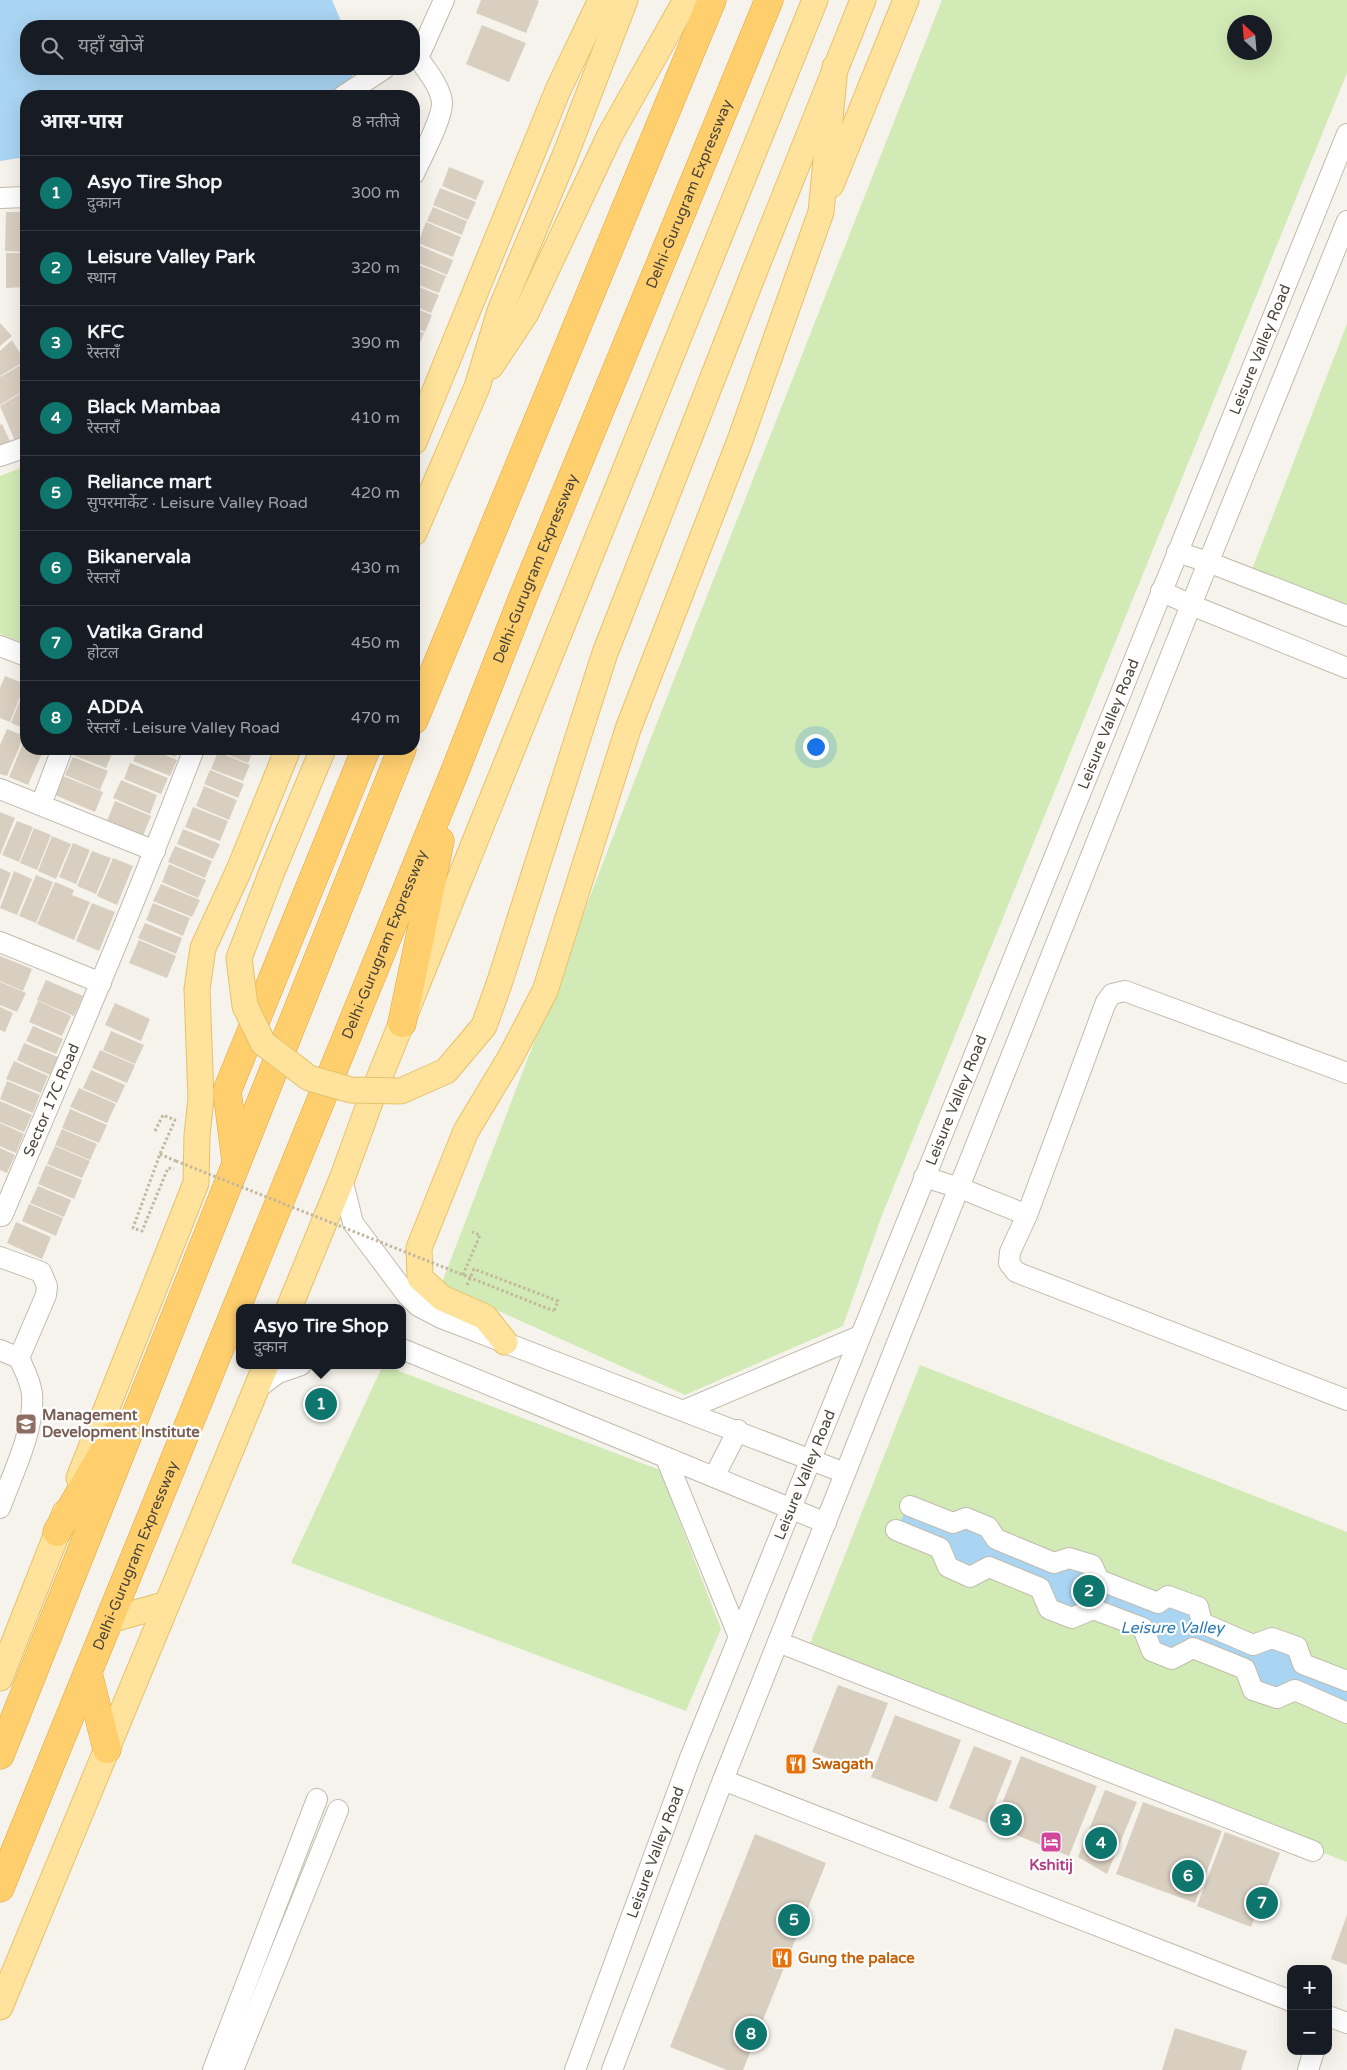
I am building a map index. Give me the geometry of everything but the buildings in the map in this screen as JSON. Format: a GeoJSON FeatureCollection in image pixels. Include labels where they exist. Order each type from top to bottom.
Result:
{"type":"FeatureCollection","features":[{"type":"Feature","properties":{"kind":"highway"},"geometry":{"type":"LineString","coordinates":[[420,705],[712,0]]}},
{"type":"Feature","properties":{"kind":"highway","name":"Delhi-Gurugram Expressway"},"geometry":{"type":"LineString","coordinates":[[238,1304],[455,771],[525,592],[768,0]]}},
{"type":"Feature","properties":{"kind":"highway"},"geometry":{"type":"LineString","coordinates":[[237,1162],[227,1091],[364,755]]}},
{"type":"Feature","properties":{"kind":"highway"},"geometry":{"type":"LineString","coordinates":[[0,1755],[400,755]]}},
{"type":"Feature","properties":{"kind":"highway"},"geometry":{"type":"LineString","coordinates":[[402,1023],[455,771]]}},
{"type":"Feature","properties":{"kind":"highway","name":"Delhi-Gurugram Expressway"},"geometry":{"type":"LineString","coordinates":[[0,1888],[236,1310]]}},
{"type":"Feature","properties":{"kind":"highway"},"geometry":{"type":"LineString","coordinates":[[57,1532],[160,1356]]}},
{"type":"Feature","properties":{"kind":"highway"},"geometry":{"type":"LineString","coordinates":[[83,1685],[107,1749]]}},
{"type":"Feature","properties":{"kind":"main road"},"geometry":{"type":"LineString","coordinates":[[477,387],[526,313],[610,135],[686,0]]}},
{"type":"Feature","properties":{"kind":"main road"},"geometry":{"type":"LineString","coordinates":[[291,1304],[342,1179],[402,1023],[815,0]]}},
{"type":"Feature","properties":{"kind":"main road"},"geometry":{"type":"LineString","coordinates":[[321,755],[271,874],[239,958],[245,1006],[263,1043],[309,1078],[352,1090],[402,1091],[446,1071],[484,1026],[605,652],[863,0]]}},
{"type":"Feature","properties":{"kind":"main road"},"geometry":{"type":"LineString","coordinates":[[506,1342],[486,1317],[442,1298],[420,1278],[418,1248],[466,1131],[510,1058],[545,991],[628,729],[739,443],[821,212],[906,0]]}},
{"type":"Feature","properties":{"kind":"main road"},"geometry":{"type":"LineString","coordinates":[[420,519],[477,387],[500,311],[566,153],[617,1]]}},
{"type":"Feature","properties":{"kind":"main road"},"geometry":{"type":"LineString","coordinates":[[420,427],[558,90],[617,1]]}},
{"type":"Feature","properties":{"kind":"main road"},"geometry":{"type":"LineString","coordinates":[[821,212],[835,67]]}},
{"type":"Feature","properties":{"kind":"main road"},"geometry":{"type":"LineString","coordinates":[[0,1678],[196,1183],[197,1135],[201,1099],[197,989],[204,948],[239,870],[286,755]]}},
{"type":"Feature","properties":{"kind":"main road"},"geometry":{"type":"LineString","coordinates":[[0,2007],[264,1369]]}},
{"type":"Feature","properties":{"kind":"main road"},"geometry":{"type":"LineString","coordinates":[[110,1620],[167,1604]]}},
{"type":"Feature","properties":{"kind":"street"},"geometry":{"type":"LineString","coordinates":[[420,50],[444,0]]}},
{"type":"Feature","properties":{"kind":"street"},"geometry":{"type":"LineString","coordinates":[[420,63],[434,82],[442,102],[440,114],[420,160]]}},
{"type":"Feature","properties":{"kind":"street"},"geometry":{"type":"LineString","coordinates":[[352,90],[375,75]]}},
{"type":"Feature","properties":{"kind":"street","name":"Leisure Valley Road"},"geometry":{"type":"LineString","coordinates":[[575,2070],[690,1758],[1160,591],[1347,134]]}},
{"type":"Feature","properties":{"kind":"street"},"geometry":{"type":"LineString","coordinates":[[0,198],[20,197]]}},
{"type":"Feature","properties":{"kind":"street"},"geometry":{"type":"LineString","coordinates":[[612,2070],[723,1780],[960,1188],[1190,605],[1347,220]]}},
{"type":"Feature","properties":{"kind":"street"},"geometry":{"type":"LineString","coordinates":[[0,456],[20,449]]}},
{"type":"Feature","properties":{"kind":"street"},"geometry":{"type":"LineString","coordinates":[[1177,552],[1208,562],[1347,616]]}},
{"type":"Feature","properties":{"kind":"street"},"geometry":{"type":"LineString","coordinates":[[1160,591],[1190,605],[1347,668]]}},
{"type":"Feature","properties":{"kind":"street"},"geometry":{"type":"LineString","coordinates":[[0,646],[20,654]]}},
{"type":"Feature","properties":{"kind":"street"},"geometry":{"type":"LineString","coordinates":[[41,805],[60,755]]}},
{"type":"Feature","properties":{"kind":"street","name":"Sector 17C Road"},"geometry":{"type":"LineString","coordinates":[[2,1216],[101,983],[192,755]]}},
{"type":"Feature","properties":{"kind":"street"},"geometry":{"type":"LineString","coordinates":[[0,789],[155,851]]}},
{"type":"Feature","properties":{"kind":"street"},"geometry":{"type":"LineString","coordinates":[[0,942],[101,983]]}},
{"type":"Feature","properties":{"kind":"street"},"geometry":{"type":"LineString","coordinates":[[1347,1073],[1125,991],[1112,994],[1106,1002],[1027,1215],[1010,1252],[1008,1263],[1016,1272],[1347,1400]]}},
{"type":"Feature","properties":{"kind":"street"},"geometry":{"type":"LineString","coordinates":[[924,1177],[960,1188],[1027,1215]]}},
{"type":"Feature","properties":{"kind":"street"},"geometry":{"type":"LineString","coordinates":[[342,1179],[354,1223],[407,1295],[418,1306],[442,1318],[846,1473]]}},
{"type":"Feature","properties":{"kind":"street"},"geometry":{"type":"LineString","coordinates":[[0,1257],[41,1272],[47,1286],[46,1295],[19,1358]]}},
{"type":"Feature","properties":{"kind":"street"},"geometry":{"type":"LineString","coordinates":[[685,1410],[860,1336]]}},
{"type":"Feature","properties":{"kind":"street"},"geometry":{"type":"LineString","coordinates":[[0,1350],[19,1358],[32,1393],[30,1418],[9,1459],[0,1508]]}},
{"type":"Feature","properties":{"kind":"street"},"geometry":{"type":"LineString","coordinates":[[406,1351],[826,1523]]}},
{"type":"Feature","properties":{"kind":"street"},"geometry":{"type":"LineString","coordinates":[[256,1389],[278,1373],[289,1369]]}},
{"type":"Feature","properties":{"kind":"street"},"geometry":{"type":"LineString","coordinates":[[714,1477],[738,1430]]}},
{"type":"Feature","properties":{"kind":"street"},"geometry":{"type":"LineString","coordinates":[[666,1458],[739,1637]]}},
{"type":"Feature","properties":{"kind":"street"},"geometry":{"type":"LineString","coordinates":[[910,1506],[953,1523],[966,1518],[988,1527],[996,1539],[1054,1562],[1069,1558],[1092,1565],[1100,1580],[1158,1604],[1168,1596],[1198,1607],[1202,1623],[1254,1645],[1272,1638],[1297,1647],[1302,1664],[1347,1681]]}},
{"type":"Feature","properties":{"kind":"street"},"geometry":{"type":"LineString","coordinates":[[896,1530],[940,1548],[948,1567],[970,1577],[989,1567],[1040,1588],[1049,1609],[1072,1618],[1094,1609],[1143,1628],[1152,1651],[1172,1659],[1193,1648],[1245,1669],[1253,1690],[1277,1698],[1294,1690],[1347,1712]]}},
{"type":"Feature","properties":{"kind":"street"},"geometry":{"type":"LineString","coordinates":[[778,1642],[1313,1851]]}},
{"type":"Feature","properties":{"kind":"street"},"geometry":{"type":"LineString","coordinates":[[723,1780],[1287,1999]]}},
{"type":"Feature","properties":{"kind":"street"},"geometry":{"type":"LineString","coordinates":[[213,2070],[317,1799]]}},
{"type":"Feature","properties":{"kind":"street"},"geometry":{"type":"LineString","coordinates":[[233,2070],[338,1810]]}},
{"type":"Feature","properties":{"kind":"street"},"geometry":{"type":"LineString","coordinates":[[302,1838],[324,1844]]}},
{"type":"Feature","properties":{"kind":"street"},"geometry":{"type":"LineString","coordinates":[[1332,2017],[1347,2023]]}},
{"type":"Feature","properties":{"kind":"street"},"geometry":{"type":"LineString","coordinates":[[1308,2070],[1313,2055]]}},
{"type":"Feature","properties":{"kind":"path"},"geometry":{"type":"LineString","coordinates":[[155,1132],[163,1115],[175,1120],[132,1228],[142,1231],[168,1168],[174,1170]]}},
{"type":"Feature","properties":{"kind":"path"},"geometry":{"type":"LineString","coordinates":[[160,1154],[462,1275],[472,1278],[554,1311],[558,1301],[474,1270],[471,1277],[467,1284]]}},
{"type":"Feature","properties":{"kind":"path"},"geometry":{"type":"LineString","coordinates":[[462,1275],[480,1235],[472,1232]]}},
{"type":"Feature","properties":{"kind":"green space"},"geometry":{"type":"Polygon","coordinates":[[[942,0],[1347,0],[1347,73],[882,1215],[843,1326],[685,1395],[441,1285],[647,748],[942,0]]]}},
{"type":"Feature","properties":{"kind":"green space"},"geometry":{"type":"Polygon","coordinates":[[[1347,324],[1347,624],[1246,585],[1347,324]]]}},
{"type":"Feature","properties":{"kind":"green space"},"geometry":{"type":"Polygon","coordinates":[[[20,468],[20,642],[0,634],[0,476],[20,468]]]}},
{"type":"Feature","properties":{"kind":"green space"},"geometry":{"type":"Polygon","coordinates":[[[920,1365],[1347,1532],[1347,1862],[807,1651],[920,1365]]]}},
{"type":"Feature","properties":{"kind":"green space"},"geometry":{"type":"Polygon","coordinates":[[[381,1369],[394,1369],[660,1470],[721,1629],[686,1711],[291,1563],[381,1369]]]}},
{"type":"Feature","properties":{"kind":"water"},"geometry":{"type":"Polygon","coordinates":[[[0,0],[332,0],[340,20],[20,20],[20,75],[353,75],[345,89],[341,90],[20,90],[20,158],[0,161],[0,0]]]}},
{"type":"Feature","properties":{"kind":"water","name":"Leisure Valley"},"geometry":{"type":"Polygon","coordinates":[[[907,1506],[1069,1558],[1100,1580],[1168,1596],[1202,1623],[1253,1645],[1272,1638],[1347,1681],[1347,1713],[1295,1690],[1277,1698],[1245,1669],[1193,1648],[1172,1659],[1143,1628],[1094,1609],[1072,1618],[1040,1588],[989,1567],[970,1577],[898,1529],[907,1506]]]}},
{"type":"Feature","properties":{"kind":"place","name":"Asyo Tire Shop"},"geometry":{"type":"Point","coordinates":[321,1404]}},
{"type":"Feature","properties":{"kind":"place","name":"Management Development Institute"},"geometry":{"type":"Point","coordinates":[26,1424]}},
{"type":"Feature","properties":{"kind":"place","name":"Leisure Valley Park"},"geometry":{"type":"Point","coordinates":[1089,1591]}},
{"type":"Feature","properties":{"kind":"place","name":"Swagath"},"geometry":{"type":"Point","coordinates":[796,1764]}},
{"type":"Feature","properties":{"kind":"place","name":"KFC"},"geometry":{"type":"Point","coordinates":[1006,1820]}},
{"type":"Feature","properties":{"kind":"place","name":"Kshitij"},"geometry":{"type":"Point","coordinates":[1051,1842]}},
{"type":"Feature","properties":{"kind":"place","name":"Black Mambaa"},"geometry":{"type":"Point","coordinates":[1101,1843]}},
{"type":"Feature","properties":{"kind":"place","name":"Bikanervala"},"geometry":{"type":"Point","coordinates":[1188,1876]}},
{"type":"Feature","properties":{"kind":"place","name":"Vatika Grand"},"geometry":{"type":"Point","coordinates":[1262,1903]}},
{"type":"Feature","properties":{"kind":"place","name":"Reliance mart"},"geometry":{"type":"Point","coordinates":[794,1920]}},
{"type":"Feature","properties":{"kind":"place","name":"Gung the palace"},"geometry":{"type":"Point","coordinates":[782,1958]}},
{"type":"Feature","properties":{"kind":"place","name":"ADDA"},"geometry":{"type":"Point","coordinates":[751,2034]}}]}
